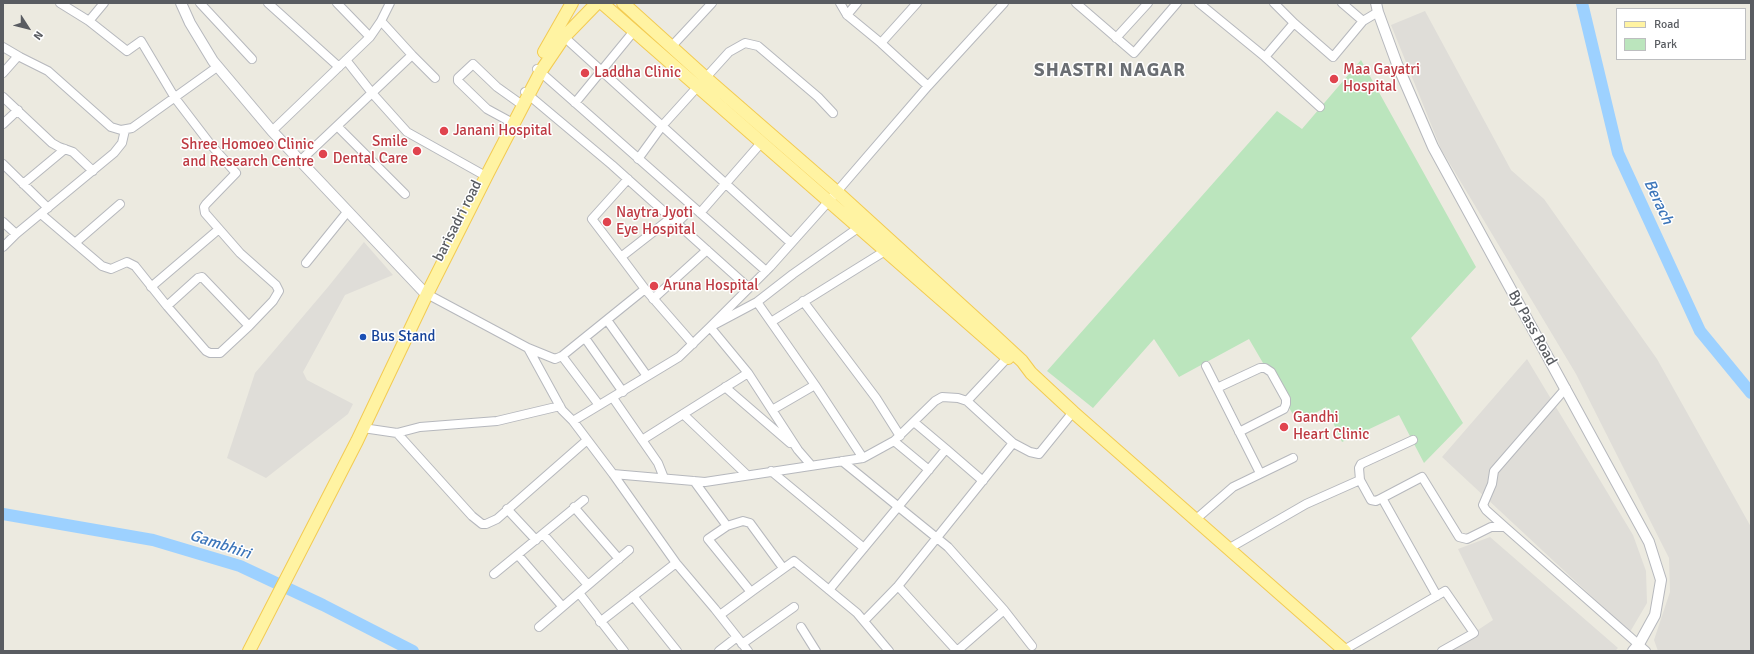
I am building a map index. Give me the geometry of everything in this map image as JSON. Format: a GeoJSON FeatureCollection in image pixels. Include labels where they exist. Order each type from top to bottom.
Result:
{"type":"FeatureCollection","features":[{"type":"Feature","properties":{"kind":"main road","name":"barisadri road"},"geometry":{"type":"LineString","coordinates":[[539,70],[554,50],[572,3]]}},
{"type":"Feature","properties":{"kind":"main road"},"geometry":{"type":"LineString","coordinates":[[560,33],[597,3]]}},
{"type":"Feature","properties":{"kind":"main road"},"geometry":{"type":"LineString","coordinates":[[602,3],[858,228],[1010,355]]}},
{"type":"Feature","properties":{"kind":"main road"},"geometry":{"type":"LineString","coordinates":[[623,3],[706,78],[837,192],[1025,370],[1031,373],[1072,412],[1345,651]]}},
{"type":"Feature","properties":{"kind":"main road","name":"barisadri road"},"geometry":{"type":"LineString","coordinates":[[352,441],[363,428],[425,292],[527,93],[560,33]]}},
{"type":"Feature","properties":{"kind":"main road","name":"barisadri road"},"geometry":{"type":"LineString","coordinates":[[352,441],[518,102],[527,93]]}},
{"type":"Feature","properties":{"kind":"main road"},"geometry":{"type":"LineString","coordinates":[[242,651],[352,441]]}},
{"type":"Feature","properties":{"kind":"main road"},"geometry":{"type":"LineString","coordinates":[[249,651],[352,441]]}},
{"type":"Feature","properties":{"kind":"street"},"geometry":{"type":"LineString","coordinates":[[41,214],[107,269],[115,268],[121,263],[131,263],[210,354],[220,353],[278,296],[278,288],[240,253],[205,213],[204,207],[236,173],[211,145],[175,98],[141,40],[127,51],[89,21],[60,3]]}},
{"type":"Feature","properties":{"kind":"street"},"geometry":{"type":"LineString","coordinates":[[89,21],[104,3]]}},
{"type":"Feature","properties":{"kind":"street"},"geometry":{"type":"LineString","coordinates":[[200,3],[252,59]]}},
{"type":"Feature","properties":{"kind":"street"},"geometry":{"type":"LineString","coordinates":[[268,3],[339,67]]}},
{"type":"Feature","properties":{"kind":"street"},"geometry":{"type":"LineString","coordinates":[[338,3],[370,37]]}},
{"type":"Feature","properties":{"kind":"street"},"geometry":{"type":"LineString","coordinates":[[272,131],[370,37],[381,21],[390,3]]}},
{"type":"Feature","properties":{"kind":"street"},"geometry":{"type":"LineString","coordinates":[[672,46],[712,3]]}},
{"type":"Feature","properties":{"kind":"street"},"geometry":{"type":"LineString","coordinates":[[840,3],[847,15],[881,43],[928,86]]}},
{"type":"Feature","properties":{"kind":"street"},"geometry":{"type":"LineString","coordinates":[[847,15],[857,3]]}},
{"type":"Feature","properties":{"kind":"street"},"geometry":{"type":"LineString","coordinates":[[881,43],[917,3]]}},
{"type":"Feature","properties":{"kind":"street"},"geometry":{"type":"LineString","coordinates":[[572,421],[623,392],[679,357],[693,344],[766,271],[1003,3]]}},
{"type":"Feature","properties":{"kind":"street"},"geometry":{"type":"LineString","coordinates":[[1116,38],[1148,3]]}},
{"type":"Feature","properties":{"kind":"street"},"geometry":{"type":"LineString","coordinates":[[1081,5],[1134,53],[1177,3]]}},
{"type":"Feature","properties":{"kind":"street"},"geometry":{"type":"LineString","coordinates":[[1199,3],[1265,57],[1320,107]]}},
{"type":"Feature","properties":{"kind":"street"},"geometry":{"type":"LineString","coordinates":[[1274,3],[1294,23],[1333,57],[1362,21],[1378,12]]}},
{"type":"Feature","properties":{"kind":"street"},"geometry":{"type":"LineString","coordinates":[[1342,3],[1362,21]]}},
{"type":"Feature","properties":{"kind":"street"},"geometry":{"type":"LineString","coordinates":[[184,5],[190,23],[217,67],[272,131],[425,292],[528,348],[555,359],[562,356],[645,289]]}},
{"type":"Feature","properties":{"kind":"street","name":"By Pass Road"},"geometry":{"type":"LineString","coordinates":[[1378,12],[1387,34],[1396,64],[1433,147],[1649,542],[1661,580],[1655,614],[1639,649]]}},
{"type":"Feature","properties":{"kind":"street"},"geometry":{"type":"LineString","coordinates":[[381,21],[435,78]]}},
{"type":"Feature","properties":{"kind":"street"},"geometry":{"type":"LineString","coordinates":[[1265,57],[1294,23]]}},
{"type":"Feature","properties":{"kind":"street"},"geometry":{"type":"LineString","coordinates":[[575,103],[634,31]]}},
{"type":"Feature","properties":{"kind":"street"},"geometry":{"type":"LineString","coordinates":[[560,33],[791,243]]}},
{"type":"Feature","properties":{"kind":"street"},"geometry":{"type":"LineString","coordinates":[[638,159],[662,126],[729,52],[740,44],[751,43],[758,46],[818,97],[833,113]]}},
{"type":"Feature","properties":{"kind":"street"},"geometry":{"type":"LineString","coordinates":[[3,47],[48,71],[111,127],[125,130],[132,128],[217,67]]}},
{"type":"Feature","properties":{"kind":"street"},"geometry":{"type":"LineString","coordinates":[[300,161],[412,55]]}},
{"type":"Feature","properties":{"kind":"street"},"geometry":{"type":"LineString","coordinates":[[3,73],[18,56]]}},
{"type":"Feature","properties":{"kind":"street"},"geometry":{"type":"LineString","coordinates":[[346,60],[372,93],[407,132],[482,174]]}},
{"type":"Feature","properties":{"kind":"street"},"geometry":{"type":"LineString","coordinates":[[509,121],[487,109],[458,82],[458,78],[474,64],[497,87],[518,102]]}},
{"type":"Feature","properties":{"kind":"street"},"geometry":{"type":"LineString","coordinates":[[539,70],[766,271]]}},
{"type":"Feature","properties":{"kind":"street"},"geometry":{"type":"LineString","coordinates":[[527,93],[628,179],[749,288]]}},
{"type":"Feature","properties":{"kind":"street"},"geometry":{"type":"LineString","coordinates":[[3,96],[52,143],[74,152],[93,171]]}},
{"type":"Feature","properties":{"kind":"street"},"geometry":{"type":"LineString","coordinates":[[3,124],[18,110]]}},
{"type":"Feature","properties":{"kind":"street"},"geometry":{"type":"LineString","coordinates":[[336,126],[405,194]]}},
{"type":"Feature","properties":{"kind":"street"},"geometry":{"type":"LineString","coordinates":[[3,247],[16,234],[119,148],[124,138],[125,130]]}},
{"type":"Feature","properties":{"kind":"street"},"geometry":{"type":"LineString","coordinates":[[700,213],[761,143]]}},
{"type":"Feature","properties":{"kind":"street"},"geometry":{"type":"LineString","coordinates":[[23,184],[65,149]]}},
{"type":"Feature","properties":{"kind":"street"},"geometry":{"type":"LineString","coordinates":[[3,164],[48,208]]}},
{"type":"Feature","properties":{"kind":"street"},"geometry":{"type":"LineString","coordinates":[[628,179],[592,219],[653,299],[693,344]]}},
{"type":"Feature","properties":{"kind":"street"},"geometry":{"type":"LineString","coordinates":[[75,243],[120,204]]}},
{"type":"Feature","properties":{"kind":"street"},"geometry":{"type":"LineString","coordinates":[[620,257],[693,207]]}},
{"type":"Feature","properties":{"kind":"street"},"geometry":{"type":"LineString","coordinates":[[306,263],[348,212]]}},
{"type":"Feature","properties":{"kind":"street"},"geometry":{"type":"LineString","coordinates":[[3,222],[16,234]]}},
{"type":"Feature","properties":{"kind":"street"},"geometry":{"type":"LineString","coordinates":[[710,327],[757,302],[793,274],[858,228]]}},
{"type":"Feature","properties":{"kind":"street"},"geometry":{"type":"LineString","coordinates":[[151,287],[219,229]]}},
{"type":"Feature","properties":{"kind":"street"},"geometry":{"type":"LineString","coordinates":[[653,299],[707,250]]}},
{"type":"Feature","properties":{"kind":"street"},"geometry":{"type":"LineString","coordinates":[[771,322],[885,251]]}},
{"type":"Feature","properties":{"kind":"street"},"geometry":{"type":"LineString","coordinates":[[167,306],[194,281],[202,277],[249,326]]}},
{"type":"Feature","properties":{"kind":"street"},"geometry":{"type":"LineString","coordinates":[[803,301],[876,398],[897,438],[929,470]]}},
{"type":"Feature","properties":{"kind":"street"},"geometry":{"type":"LineString","coordinates":[[757,302],[815,385],[863,458]]}},
{"type":"Feature","properties":{"kind":"street"},"geometry":{"type":"LineString","coordinates":[[607,320],[647,376]]}},
{"type":"Feature","properties":{"kind":"street"},"geometry":{"type":"LineString","coordinates":[[710,327],[748,373],[798,450],[811,465]]}},
{"type":"Feature","properties":{"kind":"street"},"geometry":{"type":"LineString","coordinates":[[585,338],[623,392]]}},
{"type":"Feature","properties":{"kind":"street"},"geometry":{"type":"LineString","coordinates":[[528,348],[560,406],[613,474],[676,563],[720,614],[748,651]]}},
{"type":"Feature","properties":{"kind":"street"},"geometry":{"type":"LineString","coordinates":[[967,401],[1010,355]]}},
{"type":"Feature","properties":{"kind":"street"},"geometry":{"type":"LineString","coordinates":[[562,356],[599,405]]}},
{"type":"Feature","properties":{"kind":"street"},"geometry":{"type":"LineString","coordinates":[[1206,366],[1260,473]]}},
{"type":"Feature","properties":{"kind":"street"},"geometry":{"type":"LineString","coordinates":[[1217,388],[1260,368],[1265,368],[1271,372],[1286,399],[1284,409],[1239,432]]}},
{"type":"Feature","properties":{"kind":"street"},"geometry":{"type":"LineString","coordinates":[[642,440],[748,373]]}},
{"type":"Feature","properties":{"kind":"street"},"geometry":{"type":"LineString","coordinates":[[772,410],[815,385]]}},
{"type":"Feature","properties":{"kind":"street"},"geometry":{"type":"LineString","coordinates":[[725,387],[798,450]]}},
{"type":"Feature","properties":{"kind":"street"},"geometry":{"type":"LineString","coordinates":[[1566,388],[1494,471],[1492,484],[1483,505],[1486,510],[1639,649]]}},
{"type":"Feature","properties":{"kind":"street"},"geometry":{"type":"LineString","coordinates":[[613,474],[706,482],[863,458],[897,438],[935,401],[942,397],[958,398],[967,401],[1013,443],[1030,452],[1039,454],[1072,412]]}},
{"type":"Feature","properties":{"kind":"street"},"geometry":{"type":"LineString","coordinates":[[612,398],[658,463],[664,478]]}},
{"type":"Feature","properties":{"kind":"street"},"geometry":{"type":"LineString","coordinates":[[363,428],[397,433],[426,426],[503,420],[560,406]]}},
{"type":"Feature","properties":{"kind":"street"},"geometry":{"type":"LineString","coordinates":[[684,414],[747,475]]}},
{"type":"Feature","properties":{"kind":"street"},"geometry":{"type":"LineString","coordinates":[[914,422],[983,481]]}},
{"type":"Feature","properties":{"kind":"street"},"geometry":{"type":"LineString","coordinates":[[397,433],[476,520],[482,524],[491,523],[586,441]]}},
{"type":"Feature","properties":{"kind":"street"},"geometry":{"type":"LineString","coordinates":[[1413,440],[1361,464],[1359,468],[1360,480],[1371,500],[1376,501],[1422,477],[1457,535],[1461,539],[1467,539],[1491,527],[1505,527]]}},
{"type":"Feature","properties":{"kind":"street"},"geometry":{"type":"LineString","coordinates":[[864,621],[898,586],[1013,443]]}},
{"type":"Feature","properties":{"kind":"street"},"geometry":{"type":"LineString","coordinates":[[829,590],[946,449]]}},
{"type":"Feature","properties":{"kind":"street"},"geometry":{"type":"LineString","coordinates":[[1195,520],[1233,487],[1293,458]]}},
{"type":"Feature","properties":{"kind":"street"},"geometry":{"type":"LineString","coordinates":[[842,461],[948,547],[1004,610],[1032,646]]}},
{"type":"Feature","properties":{"kind":"street"},"geometry":{"type":"LineString","coordinates":[[771,471],[864,548]]}},
{"type":"Feature","properties":{"kind":"street"},"geometry":{"type":"LineString","coordinates":[[1228,549],[1306,504],[1360,480]]}},
{"type":"Feature","properties":{"kind":"street"},"geometry":{"type":"LineString","coordinates":[[694,481],[727,526]]}},
{"type":"Feature","properties":{"kind":"street"},"geometry":{"type":"LineString","coordinates":[[1382,498],[1437,596]]}},
{"type":"Feature","properties":{"kind":"street"},"geometry":{"type":"LineString","coordinates":[[494,574],[584,500]]}},
{"type":"Feature","properties":{"kind":"street"},"geometry":{"type":"LineString","coordinates":[[574,507],[619,559]]}},
{"type":"Feature","properties":{"kind":"street"},"geometry":{"type":"LineString","coordinates":[[508,509],[536,540]]}},
{"type":"Feature","properties":{"kind":"street"},"geometry":{"type":"LineString","coordinates":[[751,592],[708,538],[727,526],[743,520],[750,523],[783,568]]}},
{"type":"Feature","properties":{"kind":"street"},"geometry":{"type":"LineString","coordinates":[[543,534],[588,585]]}},
{"type":"Feature","properties":{"kind":"street"},"geometry":{"type":"LineString","coordinates":[[539,627],[630,550]]}},
{"type":"Feature","properties":{"kind":"street"},"geometry":{"type":"LineString","coordinates":[[518,554],[562,606]]}},
{"type":"Feature","properties":{"kind":"street"},"geometry":{"type":"LineString","coordinates":[[720,614],[792,561],[795,561],[857,613],[890,651]]}},
{"type":"Feature","properties":{"kind":"street"},"geometry":{"type":"LineString","coordinates":[[600,622],[676,563]]}},
{"type":"Feature","properties":{"kind":"street"},"geometry":{"type":"LineString","coordinates":[[898,586],[957,651],[1004,610]]}},
{"type":"Feature","properties":{"kind":"street"},"geometry":{"type":"LineString","coordinates":[[1345,651],[1445,591],[1474,633],[1442,651]]}},
{"type":"Feature","properties":{"kind":"street"},"geometry":{"type":"LineString","coordinates":[[579,593],[624,651]]}},
{"type":"Feature","properties":{"kind":"street"},"geometry":{"type":"LineString","coordinates":[[633,596],[677,651]]}},
{"type":"Feature","properties":{"kind":"street"},"geometry":{"type":"LineString","coordinates":[[742,644],[794,607]]}},
{"type":"Feature","properties":{"kind":"street"},"geometry":{"type":"LineString","coordinates":[[801,627],[816,651]]}},
{"type":"Feature","properties":{"kind":"street"},"geometry":{"type":"LineString","coordinates":[[719,651],[737,637]]}},
{"type":"Feature","properties":{"kind":"shaded area"},"geometry":{"type":"Polygon","coordinates":[[[1425,11],[1511,170],[1544,199],[1657,359],[1751,527],[1751,651],[1658,651],[1654,640],[1670,592],[1669,558],[1576,374],[1441,149],[1391,25],[1425,11]]]}},
{"type":"Feature","properties":{"kind":"shaded area"},"geometry":{"type":"Polygon","coordinates":[[[364,242],[393,275],[345,295],[303,372],[307,380],[353,404],[348,414],[266,478],[227,458],[255,373],[364,242]]]}},
{"type":"Feature","properties":{"kind":"shaded area"},"geometry":{"type":"Polygon","coordinates":[[[1527,359],[1633,535],[1646,571],[1647,603],[1630,632],[1442,457],[1527,359]]]}},
{"type":"Feature","properties":{"kind":"shaded area"},"geometry":{"type":"Polygon","coordinates":[[[1490,537],[1618,648],[1615,651],[1446,651],[1493,620],[1458,549],[1490,537]]]}},
{"type":"Feature","properties":{"kind":"green space"},"geometry":{"type":"Polygon","coordinates":[[[1361,60],[1476,267],[1411,338],[1463,423],[1424,463],[1399,415],[1342,442],[1326,407],[1298,423],[1249,339],[1179,377],[1154,339],[1093,408],[1047,371],[1277,111],[1302,129],[1361,60]]]}},
{"type":"Feature","properties":{"kind":"waterway","name":"Berach"},"geometry":{"type":"LineString","coordinates":[[1582,3],[1618,153],[1700,331],[1751,393]]}},
{"type":"Feature","properties":{"kind":"waterway","name":"Gambhiri"},"geometry":{"type":"LineString","coordinates":[[3,514],[153,540],[240,566],[323,605],[413,651]]}},
{"type":"Feature","properties":{"kind":"place","name":"Laddha Clinic"},"geometry":{"type":"Point","coordinates":[585,73]}},
{"type":"Feature","properties":{"kind":"place","name":"Maa Gayatri Hospital"},"geometry":{"type":"Point","coordinates":[1334,79]}},
{"type":"Feature","properties":{"kind":"place","name":"Janani Hospital"},"geometry":{"type":"Point","coordinates":[444,131]}},
{"type":"Feature","properties":{"kind":"place","name":"Smile Dental Care"},"geometry":{"type":"Point","coordinates":[417,151]}},
{"type":"Feature","properties":{"kind":"place","name":"Shree Homoeo Clinic and Research Centre"},"geometry":{"type":"Point","coordinates":[323,154]}},
{"type":"Feature","properties":{"kind":"place","name":"Naytra Jyoti Eye Hospital"},"geometry":{"type":"Point","coordinates":[607,222]}},
{"type":"Feature","properties":{"kind":"place","name":"Aruna Hospital"},"geometry":{"type":"Point","coordinates":[654,286]}},
{"type":"Feature","properties":{"kind":"place","name":"Bus Stand"},"geometry":{"type":"Point","coordinates":[363,337]}},
{"type":"Feature","properties":{"kind":"place","name":"Gandhi Heart Clinic"},"geometry":{"type":"Point","coordinates":[1284,427]}},
{"type":"Feature","properties":{"kind":"district","name":"SHASTRI NAGAR"},"geometry":{"type":"Point","coordinates":[1110,71]}}]}
